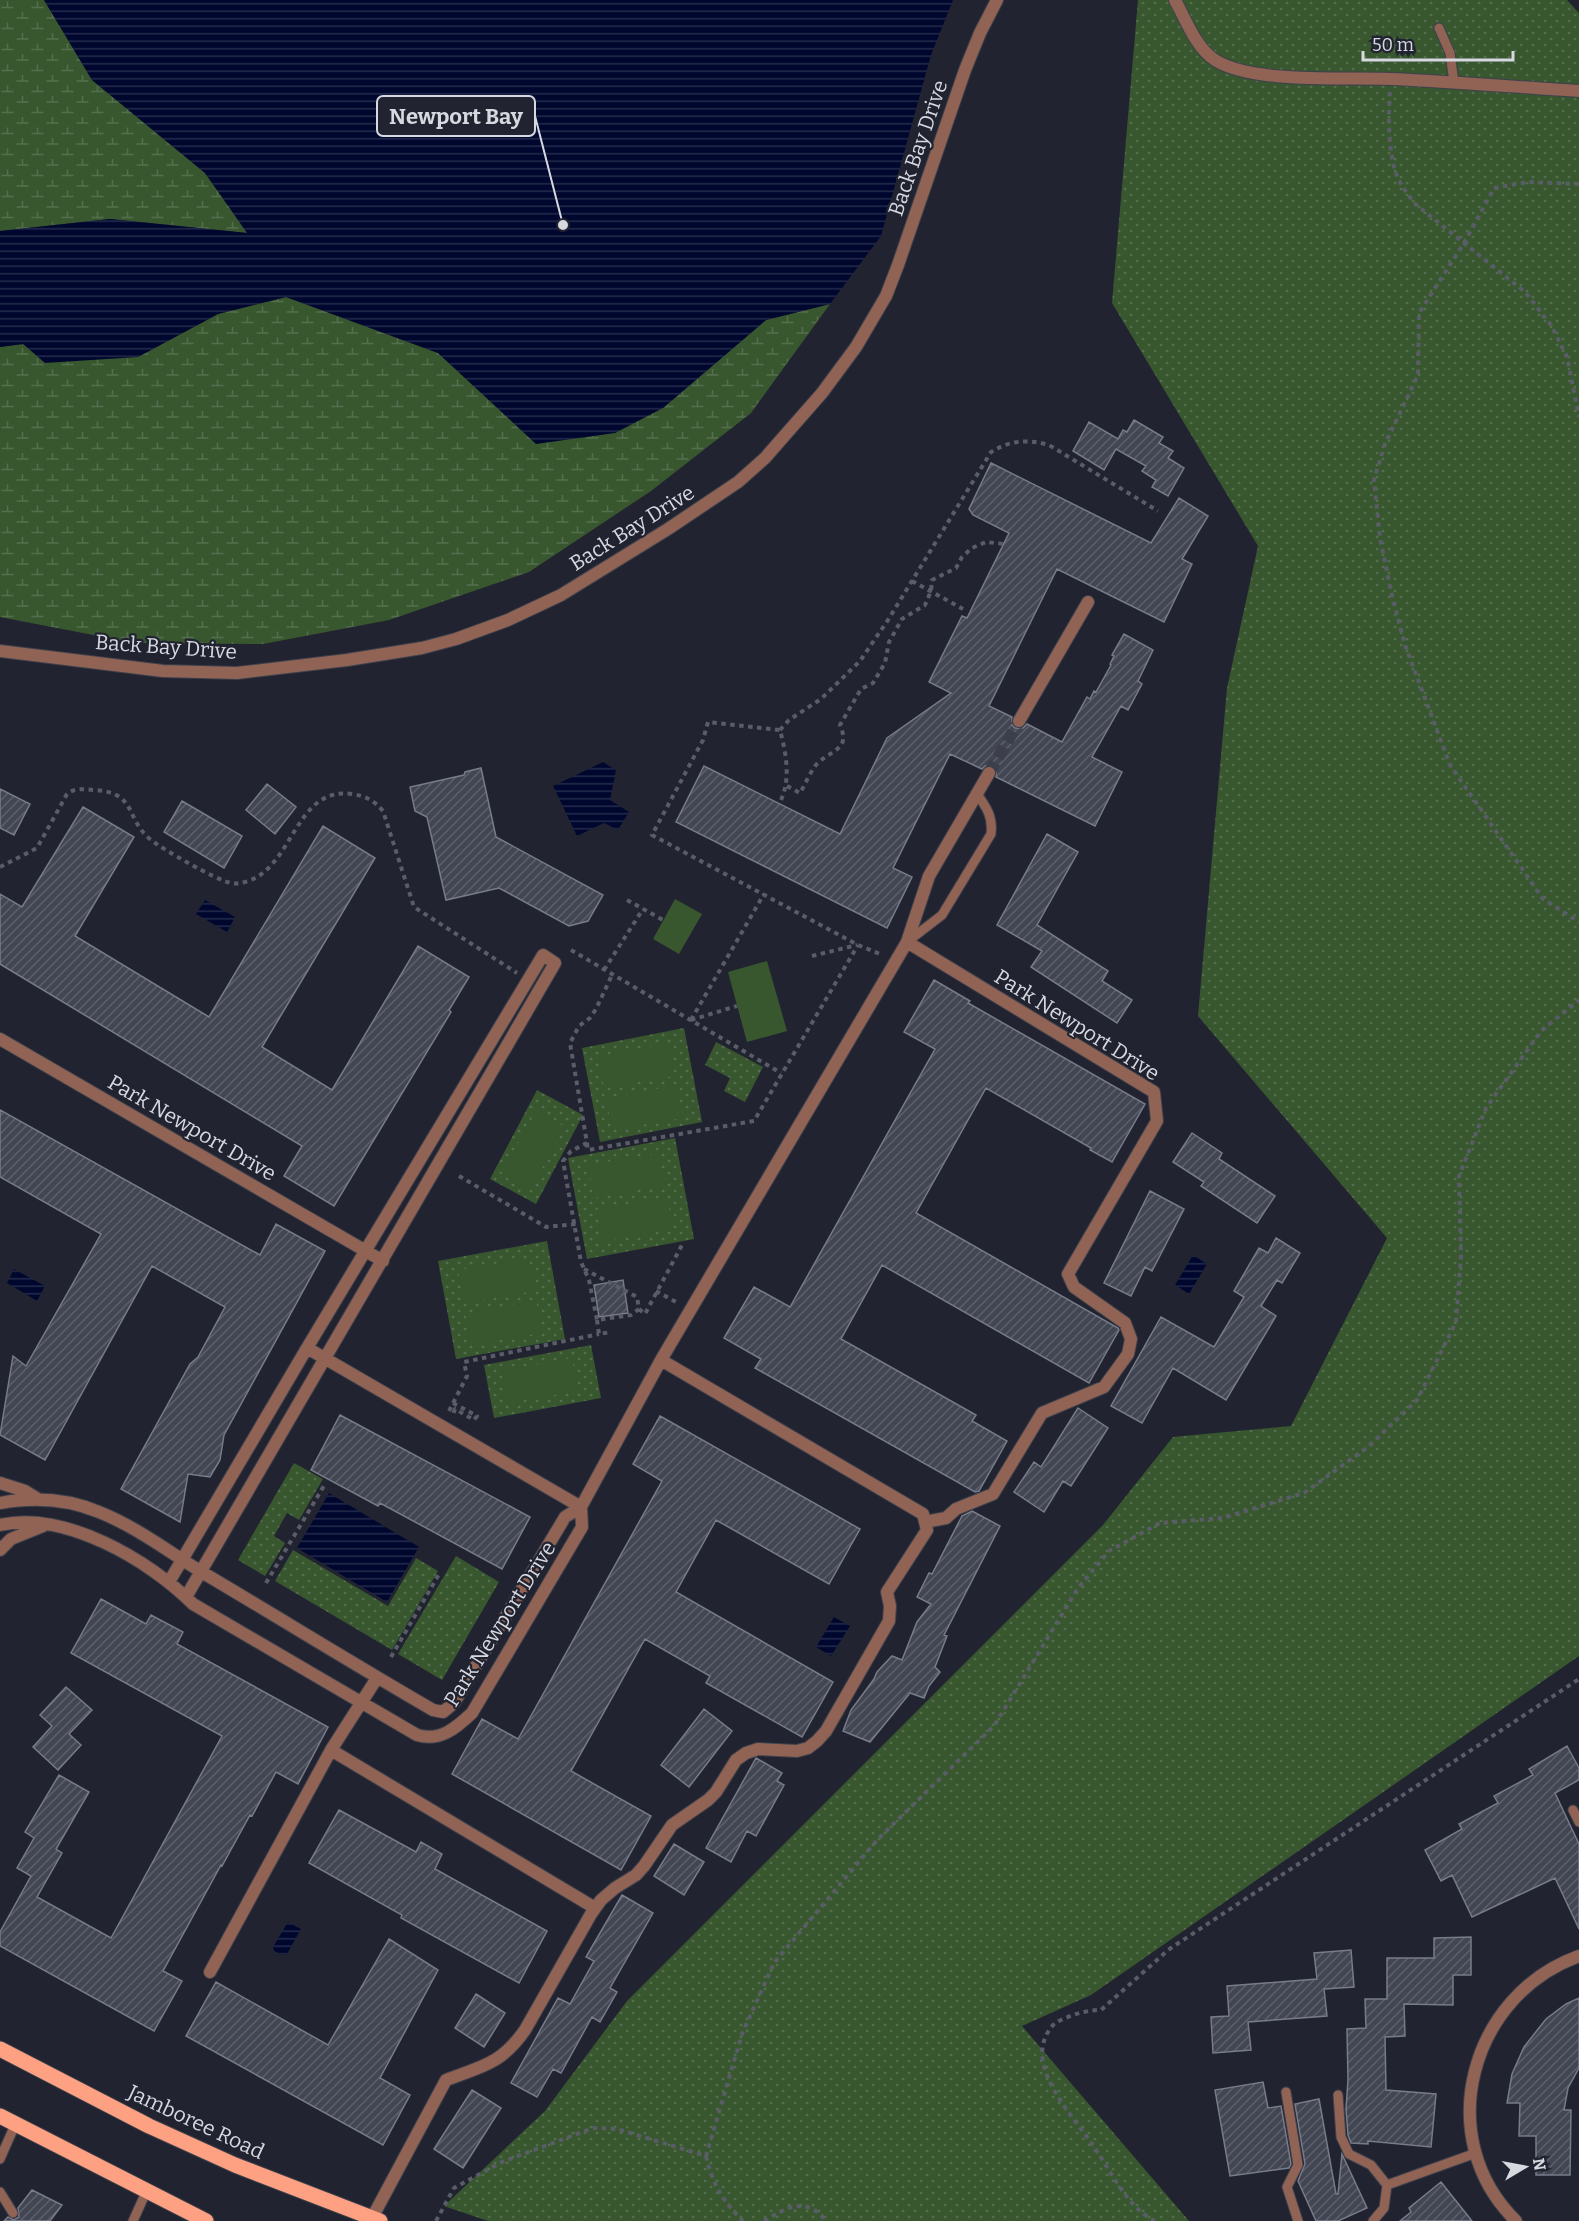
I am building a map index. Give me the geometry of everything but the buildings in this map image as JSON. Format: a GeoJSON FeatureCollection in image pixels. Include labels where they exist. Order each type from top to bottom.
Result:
{"type":"FeatureCollection","features":[{"type":"Feature","properties":{"kind":"main road","name":"Jamboree Road"},"geometry":{"type":"LineString","coordinates":[[0,2048],[149,2126],[235,2165],[376,2219]]}},
{"type":"Feature","properties":{"kind":"main road"},"geometry":{"type":"LineString","coordinates":[[0,2116],[206,2221]]}},
{"type":"Feature","properties":{"kind":"street","name":"Back Bay Drive"},"geometry":{"type":"LineString","coordinates":[[0,651],[163,671],[237,673],[422,648],[485,629],[533,609],[561,595],[668,529],[738,482],[765,458],[822,393],[871,323],[886,296],[898,265],[965,70],[997,0]]}},
{"type":"Feature","properties":{"kind":"street"},"geometry":{"type":"LineString","coordinates":[[1175,0],[1202,47],[1214,60],[1237,69],[1274,76],[1454,83],[1579,91]]}},
{"type":"Feature","properties":{"kind":"street"},"geometry":{"type":"LineString","coordinates":[[1019,721],[1088,602]]}},
{"type":"Feature","properties":{"kind":"street","name":"Park Newport Drive"},"geometry":{"type":"LineString","coordinates":[[0,1503],[38,1499],[65,1502],[99,1512],[144,1535],[377,1678],[433,1710],[442,1712],[454,1703],[565,1517],[581,1507],[661,1360],[907,942],[929,876],[989,773]]}},
{"type":"Feature","properties":{"kind":"street","name":"Park Newport Drive"},"geometry":{"type":"LineString","coordinates":[[907,942],[1154,1092],[1157,1110],[1157,1121],[1068,1274],[1074,1287],[1125,1323],[1131,1339],[1128,1354],[1104,1387],[1042,1413],[993,1494],[956,1509],[946,1518],[925,1522]]}},
{"type":"Feature","properties":{"kind":"street"},"geometry":{"type":"LineString","coordinates":[[170,1582],[307,1348],[543,955],[555,963],[186,1597]]}},
{"type":"Feature","properties":{"kind":"street","name":"Park Newport Drive"},"geometry":{"type":"LineString","coordinates":[[0,1039],[383,1261]]}},
{"type":"Feature","properties":{"kind":"street"},"geometry":{"type":"LineString","coordinates":[[307,1348],[581,1507]]}},
{"type":"Feature","properties":{"kind":"street"},"geometry":{"type":"LineString","coordinates":[[376,2219],[446,2080],[500,2058],[513,2048],[596,1908],[615,1888],[636,1875],[672,1825],[708,1800],[716,1792],[736,1761],[746,1753],[758,1749],[797,1751],[808,1748],[826,1731],[889,1622],[890,1606],[887,1592],[927,1530],[923,1514],[661,1360]]}},
{"type":"Feature","properties":{"kind":"street"},"geometry":{"type":"LineString","coordinates":[[0,1484],[25,1491],[38,1499]]}},
{"type":"Feature","properties":{"kind":"street","name":"Park Newport Drive"},"geometry":{"type":"LineString","coordinates":[[0,1526],[14,1522],[44,1525],[72,1530],[100,1541],[170,1582],[193,1604],[417,1735],[428,1738],[447,1734],[472,1713],[582,1527],[581,1507]]}},
{"type":"Feature","properties":{"kind":"street"},"geometry":{"type":"LineString","coordinates":[[0,1551],[11,1539],[44,1525]]}},
{"type":"Feature","properties":{"kind":"street"},"geometry":{"type":"LineString","coordinates":[[210,1972],[331,1750],[377,1678]]}},
{"type":"Feature","properties":{"kind":"street"},"geometry":{"type":"LineString","coordinates":[[442,1712],[447,1734]]}},
{"type":"Feature","properties":{"kind":"street"},"geometry":{"type":"LineString","coordinates":[[331,1750],[596,1908]]}},
{"type":"Feature","properties":{"kind":"street"},"geometry":{"type":"LineString","coordinates":[[1509,2219],[1482,2170],[1476,2153],[1469,2116],[1470,2084],[1487,2038],[1500,2015],[1515,1996],[1558,1964],[1579,1956]]}},
{"type":"Feature","properties":{"kind":"lane"},"geometry":{"type":"LineString","coordinates":[[1439,28],[1450,53],[1454,83]]}},
{"type":"Feature","properties":{"kind":"lane"},"geometry":{"type":"LineString","coordinates":[[907,942],[942,915],[991,834],[993,822],[977,794]]}},
{"type":"Feature","properties":{"kind":"lane"},"geometry":{"type":"LineString","coordinates":[[1574,1810],[1579,1822]]}},
{"type":"Feature","properties":{"kind":"lane"},"geometry":{"type":"LineString","coordinates":[[1286,2092],[1298,2165],[1287,2187],[1298,2221]]}},
{"type":"Feature","properties":{"kind":"lane"},"geometry":{"type":"LineString","coordinates":[[1338,2095],[1341,2137],[1349,2154],[1371,2165],[1387,2185],[1384,2208],[1373,2221]]}},
{"type":"Feature","properties":{"kind":"lane"},"geometry":{"type":"LineString","coordinates":[[0,2159],[15,2125]]}},
{"type":"Feature","properties":{"kind":"lane"},"geometry":{"type":"LineString","coordinates":[[1387,2185],[1476,2153]]}},
{"type":"Feature","properties":{"kind":"lane"},"geometry":{"type":"LineString","coordinates":[[133,2221],[147,2190]]}},
{"type":"Feature","properties":{"kind":"lane"},"geometry":{"type":"LineString","coordinates":[[0,2192],[13,2213]]}},
{"type":"Feature","properties":{"kind":"path"},"geometry":{"type":"LineString","coordinates":[[1389,110],[1392,159],[1402,186],[1414,203],[1525,292],[1551,325],[1567,357],[1579,417]]}},
{"type":"Feature","properties":{"kind":"path"},"geometry":{"type":"LineString","coordinates":[[1579,184],[1528,182],[1494,188],[1464,243],[1419,313],[1418,375],[1385,444],[1374,480],[1380,538],[1392,597],[1405,645],[1450,765],[1543,899],[1579,922]]}},
{"type":"Feature","properties":{"kind":"path"},"geometry":{"type":"LineString","coordinates":[[780,730],[789,720],[821,699],[860,661],[992,452],[1003,444],[1028,441],[1049,445],[1158,511]]}},
{"type":"Feature","properties":{"kind":"path"},"geometry":{"type":"LineString","coordinates":[[786,786],[800,793],[819,761],[841,747],[844,734],[840,725],[861,689],[873,683],[885,663],[889,642],[902,620],[926,604],[932,580],[956,568],[962,557],[972,548],[986,542],[1004,544]]}},
{"type":"Feature","properties":{"kind":"path"},"geometry":{"type":"LineString","coordinates":[[912,581],[963,609]]}},
{"type":"Feature","properties":{"kind":"path"},"geometry":{"type":"LineString","coordinates":[[780,730],[708,722],[702,740],[652,835],[858,945]]}},
{"type":"Feature","properties":{"kind":"path"},"geometry":{"type":"LineString","coordinates":[[780,730],[786,754],[786,786],[781,800]]}},
{"type":"Feature","properties":{"kind":"path"},"geometry":{"type":"LineString","coordinates":[[0,867],[37,848],[67,794],[71,791],[105,790],[115,792],[122,798],[151,840],[221,880],[235,884],[261,875],[272,867],[300,822],[314,805],[331,796],[343,793],[355,794],[375,802],[383,811],[414,907],[528,980]]}},
{"type":"Feature","properties":{"kind":"path"},"geometry":{"type":"LineString","coordinates":[[691,1020],[764,894]]}},
{"type":"Feature","properties":{"kind":"path"},"geometry":{"type":"LineString","coordinates":[[627,900],[663,920]]}},
{"type":"Feature","properties":{"kind":"path"},"geometry":{"type":"LineString","coordinates":[[604,970],[643,909]]}},
{"type":"Feature","properties":{"kind":"path"},"geometry":{"type":"LineString","coordinates":[[812,956],[858,945]]}},
{"type":"Feature","properties":{"kind":"path"},"geometry":{"type":"LineString","coordinates":[[612,975],[596,1009],[579,1026],[570,1042],[588,1150],[754,1121],[858,945]]}},
{"type":"Feature","properties":{"kind":"path"},"geometry":{"type":"LineString","coordinates":[[570,950],[781,1073]]}},
{"type":"Feature","properties":{"kind":"path"},"geometry":{"type":"LineString","coordinates":[[743,2221],[715,2188],[706,2156],[742,2034],[774,1963],[878,1839],[994,1726],[1078,1588],[1109,1551],[1160,1522],[1223,1518],[1304,1493],[1368,1447],[1417,1400],[1456,1322],[1461,1256],[1459,1176],[1486,1108],[1541,1031],[1579,1000]]}},
{"type":"Feature","properties":{"kind":"path"},"geometry":{"type":"LineString","coordinates":[[691,1020],[737,1006]]}},
{"type":"Feature","properties":{"kind":"path"},"geometry":{"type":"LineString","coordinates":[[587,1143],[571,1151],[563,1161],[581,1262],[589,1280],[599,1334]]}},
{"type":"Feature","properties":{"kind":"path"},"geometry":{"type":"LineString","coordinates":[[459,1176],[546,1227],[576,1224]]}},
{"type":"Feature","properties":{"kind":"path"},"geometry":{"type":"LineString","coordinates":[[584,1269],[637,1297],[639,1309],[645,1314],[682,1245]]}},
{"type":"Feature","properties":{"kind":"path"},"geometry":{"type":"LineString","coordinates":[[656,1291],[676,1302]]}},
{"type":"Feature","properties":{"kind":"path"},"geometry":{"type":"LineString","coordinates":[[597,1320],[631,1315],[639,1309]]}},
{"type":"Feature","properties":{"kind":"path"},"geometry":{"type":"LineString","coordinates":[[453,1403],[477,1416],[474,1420],[455,1409],[451,1413],[453,1403],[467,1376],[464,1362],[610,1332]]}},
{"type":"Feature","properties":{"kind":"path"},"geometry":{"type":"LineString","coordinates":[[266,1583],[325,1484]]}},
{"type":"Feature","properties":{"kind":"path"},"geometry":{"type":"LineString","coordinates":[[391,1657],[439,1574]]}},
{"type":"Feature","properties":{"kind":"path"},"geometry":{"type":"LineString","coordinates":[[1155,2221],[1144,2216],[1127,2195],[1061,2101],[1047,2076],[1042,2060],[1044,2039],[1054,2024],[1089,2010],[1101,2010],[1168,1950],[1579,1679]]}},
{"type":"Feature","properties":{"kind":"path"},"geometry":{"type":"LineString","coordinates":[[436,2221],[454,2188],[501,2162],[593,2128],[617,2129],[706,2156]]}},
{"type":"Feature","properties":{"kind":"path"},"geometry":{"type":"LineString","coordinates":[[764,2221],[790,2207],[799,2205],[809,2207],[826,2221]]}},
{"type":"Feature","properties":{"kind":"green space"},"geometry":{"type":"Polygon","coordinates":[[[0,0],[44,0],[92,80],[205,173],[248,233],[110,219],[0,231],[0,0]]]}},
{"type":"Feature","properties":{"kind":"green space"},"geometry":{"type":"Polygon","coordinates":[[[1138,0],[1567,0],[1579,13],[1579,1656],[1091,1995],[1022,2026],[1189,2221],[488,2221],[444,2206],[545,2111],[627,2001],[1103,1525],[1173,1437],[1291,1426],[1387,1238],[1198,1016],[1227,688],[1258,546],[1112,303],[1138,0]]]}},
{"type":"Feature","properties":{"kind":"green space"},"geometry":{"type":"Polygon","coordinates":[[[286,297],[438,353],[537,444],[663,408],[766,320],[830,304],[751,413],[651,491],[529,572],[389,620],[263,644],[135,643],[0,617],[0,347],[23,344],[138,357],[218,314],[286,297]]]}},
{"type":"Feature","properties":{"kind":"green space"},"geometry":{"type":"Polygon","coordinates":[[[675,899],[702,914],[679,954],[653,939],[675,899]]]}},
{"type":"Feature","properties":{"kind":"green space"},"geometry":{"type":"Polygon","coordinates":[[[767,961],[787,1031],[747,1042],[728,972],[767,961]]]}},
{"type":"Feature","properties":{"kind":"green space"},"geometry":{"type":"Polygon","coordinates":[[[684,1028],[702,1122],[600,1142],[582,1048],[684,1028]]]}},
{"type":"Feature","properties":{"kind":"green space"},"geometry":{"type":"Polygon","coordinates":[[[716,1042],[763,1067],[745,1102],[724,1091],[730,1078],[705,1065],[716,1042]]]}},
{"type":"Feature","properties":{"kind":"green space"},"geometry":{"type":"Polygon","coordinates":[[[669,1043],[675,1076],[604,1088],[598,1056],[669,1043]]]}},
{"type":"Feature","properties":{"kind":"green space"},"geometry":{"type":"Polygon","coordinates":[[[677,1085],[683,1118],[612,1130],[606,1098],[677,1085]]]}},
{"type":"Feature","properties":{"kind":"green space"},"geometry":{"type":"Polygon","coordinates":[[[537,1090],[583,1115],[536,1204],[490,1179],[537,1090]]]}},
{"type":"Feature","properties":{"kind":"green space"},"geometry":{"type":"Polygon","coordinates":[[[536,1111],[565,1127],[530,1190],[501,1174],[536,1111]]]}},
{"type":"Feature","properties":{"kind":"green space"},"geometry":{"type":"Polygon","coordinates":[[[675,1138],[694,1239],[587,1259],[568,1158],[675,1138]]]}},
{"type":"Feature","properties":{"kind":"green space"},"geometry":{"type":"Polygon","coordinates":[[[659,1153],[665,1185],[594,1198],[588,1165],[659,1153]]]}},
{"type":"Feature","properties":{"kind":"green space"},"geometry":{"type":"Polygon","coordinates":[[[667,1197],[673,1229],[602,1242],[597,1209],[667,1197]]]}},
{"type":"Feature","properties":{"kind":"green space"},"geometry":{"type":"Polygon","coordinates":[[[547,1241],[565,1339],[456,1359],[438,1261],[547,1241]]]}},
{"type":"Feature","properties":{"kind":"green space"},"geometry":{"type":"Polygon","coordinates":[[[529,1258],[535,1291],[464,1303],[458,1270],[529,1258]]]}},
{"type":"Feature","properties":{"kind":"green space"},"geometry":{"type":"Polygon","coordinates":[[[536,1300],[542,1333],[471,1345],[465,1313],[536,1300]]]}},
{"type":"Feature","properties":{"kind":"green space"},"geometry":{"type":"Polygon","coordinates":[[[591,1345],[601,1398],[494,1418],[484,1365],[591,1345]]]}},
{"type":"Feature","properties":{"kind":"green space"},"geometry":{"type":"Polygon","coordinates":[[[572,1358],[578,1391],[507,1403],[501,1371],[572,1358]]]}},
{"type":"Feature","properties":{"kind":"green space"},"geometry":{"type":"Polygon","coordinates":[[[294,1463],[323,1479],[299,1520],[287,1513],[274,1536],[285,1543],[265,1576],[238,1560],[294,1463]]]}},
{"type":"Feature","properties":{"kind":"green space"},"geometry":{"type":"Polygon","coordinates":[[[293,1550],[388,1606],[416,1558],[438,1571],[392,1650],[275,1581],[293,1550]]]}},
{"type":"Feature","properties":{"kind":"green space"},"geometry":{"type":"Polygon","coordinates":[[[456,1556],[499,1582],[442,1680],[398,1654],[456,1556]]]}},
{"type":"Feature","properties":{"kind":"water"},"geometry":{"type":"Polygon","coordinates":[[[44,0],[953,0],[931,55],[881,236],[830,304],[766,320],[663,408],[615,433],[536,444],[438,353],[286,297],[218,314],[138,357],[45,363],[23,344],[0,347],[0,231],[110,219],[247,233],[205,173],[92,80],[44,0]]]}},
{"type":"Feature","properties":{"kind":"water"},"geometry":{"type":"Polygon","coordinates":[[[603,762],[616,770],[610,800],[629,812],[618,830],[604,823],[577,836],[553,786],[603,762]]]}},
{"type":"Feature","properties":{"kind":"water"},"geometry":{"type":"Polygon","coordinates":[[[205,900],[235,917],[227,932],[196,914],[205,900]]]}},
{"type":"Feature","properties":{"kind":"water"},"geometry":{"type":"Polygon","coordinates":[[[1193,1255],[1207,1264],[1189,1294],[1175,1285],[1193,1255]]]}},
{"type":"Feature","properties":{"kind":"water"},"geometry":{"type":"Polygon","coordinates":[[[14,1269],[45,1286],[37,1301],[7,1283],[14,1269]]]}},
{"type":"Feature","properties":{"kind":"water"},"geometry":{"type":"Polygon","coordinates":[[[329,1493],[419,1547],[387,1602],[297,1548],[329,1493]]]}},
{"type":"Feature","properties":{"kind":"water"},"geometry":{"type":"Polygon","coordinates":[[[834,1617],[850,1626],[831,1656],[816,1647],[834,1617]]]}},
{"type":"Feature","properties":{"kind":"water"},"geometry":{"type":"Polygon","coordinates":[[[288,1922],[301,1929],[287,1954],[283,1955],[274,1951],[273,1947],[288,1922]]]}},
{"type":"Feature","properties":{"kind":"tunnel"},"geometry":{"type":"LineString","coordinates":[[989,773],[1019,721]]}},
{"type":"Feature","properties":{"kind":"place","name":"Newport Bay"},"geometry":{"type":"Point","coordinates":[563,225]}}]}
